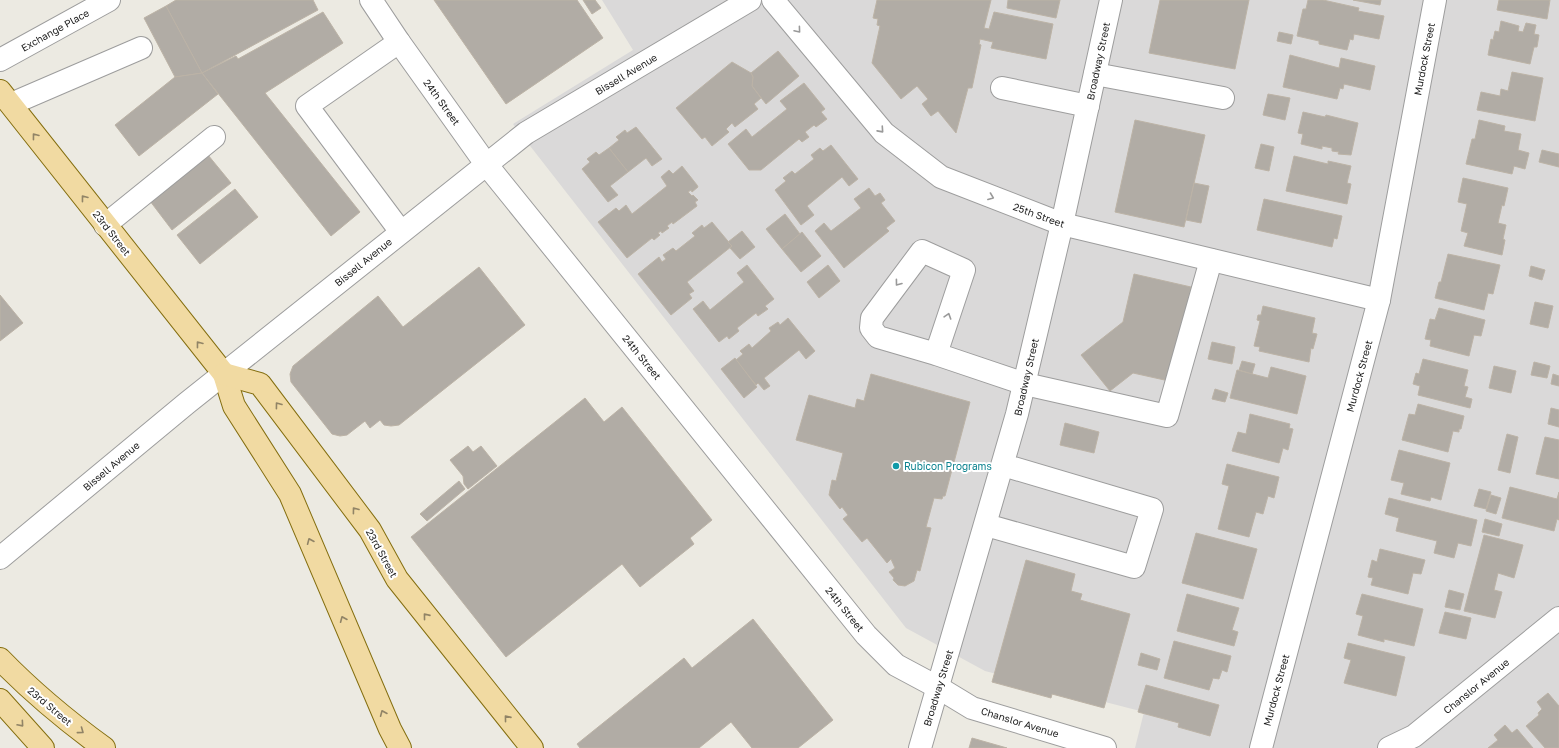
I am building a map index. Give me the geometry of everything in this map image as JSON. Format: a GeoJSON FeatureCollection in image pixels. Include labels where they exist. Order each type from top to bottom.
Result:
{"type":"FeatureCollection","features":[{"type":"Feature","properties":{"kind":"main road","name":"23rd Street"},"geometry":{"type":"LineString","coordinates":[[5,98],[224,374],[234,406],[290,494],[384,716],[400,748]]}},
{"type":"Feature","properties":{"kind":"main road","name":"23rd Street"},"geometry":{"type":"LineString","coordinates":[[224,374],[260,384],[265,389],[370,530],[397,580],[532,748]]}},
{"type":"Feature","properties":{"kind":"main road","name":"23rd Street"},"geometry":{"type":"LineString","coordinates":[[0,658],[24,684],[74,726],[104,748]]}},
{"type":"Feature","properties":{"kind":"main road"},"geometry":{"type":"LineString","coordinates":[[0,700],[36,746]]}},
{"type":"Feature","properties":{"kind":"street","name":"Exchange Place"},"geometry":{"type":"LineString","coordinates":[[0,60],[109,0]]}},
{"type":"Feature","properties":{"kind":"street","name":"24th Street"},"geometry":{"type":"LineString","coordinates":[[371,0],[486,164],[866,635],[896,665],[939,688]]}},
{"type":"Feature","properties":{"kind":"street","name":"Bissell Avenue"},"geometry":{"type":"LineString","coordinates":[[0,558],[224,374],[526,133],[750,0]]}},
{"type":"Feature","properties":{"kind":"street","name":"25th Street"},"geometry":{"type":"LineString","coordinates":[[773,0],[884,133],[941,177],[1062,224],[1379,300]]}},
{"type":"Feature","properties":{"kind":"street","name":"Broadway Street"},"geometry":{"type":"LineString","coordinates":[[920,748],[939,688],[1025,384],[1111,0]]}},
{"type":"Feature","properties":{"kind":"street","name":"Murdock Street"},"geometry":{"type":"LineString","coordinates":[[1261,748],[1379,300],[1435,0]]}},
{"type":"Feature","properties":{"kind":"street"},"geometry":{"type":"LineString","coordinates":[[399,42],[307,106],[401,232]]}},
{"type":"Feature","properties":{"kind":"street"},"geometry":{"type":"LineString","coordinates":[[5,98],[141,48]]}},
{"type":"Feature","properties":{"kind":"street"},"geometry":{"type":"LineString","coordinates":[[1095,74],[1223,98]]}},
{"type":"Feature","properties":{"kind":"street"},"geometry":{"type":"LineString","coordinates":[[1002,88],[1088,106]]}},
{"type":"Feature","properties":{"kind":"street"},"geometry":{"type":"LineString","coordinates":[[105,225],[214,137]]}},
{"type":"Feature","properties":{"kind":"street"},"geometry":{"type":"LineString","coordinates":[[936,354],[964,270],[922,251],[872,318],[871,328],[878,337],[936,354],[1025,384],[1166,416],[1211,260]]}},
{"type":"Feature","properties":{"kind":"street"},"geometry":{"type":"LineString","coordinates":[[986,525],[1134,567],[1152,509],[1003,465]]}},
{"type":"Feature","properties":{"kind":"street","name":"Chanslor Avenue"},"geometry":{"type":"LineString","coordinates":[[1389,748],[1414,736],[1559,618]]}},
{"type":"Feature","properties":{"kind":"street","name":"Chanslor Avenue"},"geometry":{"type":"LineString","coordinates":[[939,688],[972,708],[1105,748]]}},
{"type":"Feature","properties":{"kind":"shaded area"},"geometry":{"type":"Polygon","coordinates":[[[602,0],[1559,0],[1559,748],[1135,748],[1144,712],[985,671],[906,628],[513,124],[633,50],[602,0]]]}},
{"type":"Feature","properties":{"kind":"building"},"geometry":{"type":"Polygon","coordinates":[[[176,0],[313,0],[318,10],[202,73],[166,6],[176,0]]]}},
{"type":"Feature","properties":{"kind":"building"},"geometry":{"type":"Polygon","coordinates":[[[434,0],[577,0],[603,38],[506,104],[434,0]]]}},
{"type":"Feature","properties":{"kind":"building"},"geometry":{"type":"Polygon","coordinates":[[[583,0],[595,0],[601,8],[592,14],[583,0]]]}},
{"type":"Feature","properties":{"kind":"building"},"geometry":{"type":"Polygon","coordinates":[[[877,0],[991,0],[984,28],[989,29],[994,12],[1053,24],[1046,59],[991,48],[993,42],[980,39],[979,44],[981,45],[972,88],[968,88],[956,133],[938,111],[931,116],[922,104],[928,99],[917,86],[901,99],[872,63],[880,26],[877,25],[878,19],[873,18],[877,0]]]}},
{"type":"Feature","properties":{"kind":"building"},"geometry":{"type":"Polygon","coordinates":[[[1008,0],[1060,0],[1056,18],[1007,8],[1008,0]]]}},
{"type":"Feature","properties":{"kind":"building"},"geometry":{"type":"Polygon","coordinates":[[[1160,0],[1249,0],[1235,69],[1149,53],[1160,0]]]}},
{"type":"Feature","properties":{"kind":"building"},"geometry":{"type":"Polygon","coordinates":[[[1308,0],[1323,0],[1359,8],[1358,11],[1384,16],[1379,39],[1354,34],[1353,40],[1350,39],[1347,50],[1319,44],[1319,41],[1297,36],[1303,9],[1306,9],[1308,0]]]}},
{"type":"Feature","properties":{"kind":"building"},"geometry":{"type":"Polygon","coordinates":[[[1353,0],[1381,0],[1380,5],[1353,0]]]}},
{"type":"Feature","properties":{"kind":"building"},"geometry":{"type":"Polygon","coordinates":[[[1499,0],[1550,0],[1547,19],[1497,10],[1499,0]]]}},
{"type":"Feature","properties":{"kind":"building"},"geometry":{"type":"Polygon","coordinates":[[[166,6],[202,73],[175,77],[144,18],[166,6]]]}},
{"type":"Feature","properties":{"kind":"building"},"geometry":{"type":"Polygon","coordinates":[[[323,12],[343,43],[265,93],[360,212],[331,236],[202,73],[236,56],[238,59],[323,12]]]}},
{"type":"Feature","properties":{"kind":"building"},"geometry":{"type":"Polygon","coordinates":[[[1501,21],[1519,26],[1518,31],[1523,32],[1526,23],[1536,25],[1534,34],[1539,35],[1537,47],[1534,47],[1530,64],[1488,55],[1491,39],[1493,40],[1495,31],[1499,32],[1501,21]]]}},
{"type":"Feature","properties":{"kind":"building"},"geometry":{"type":"Polygon","coordinates":[[[1279,32],[1293,35],[1291,44],[1277,41],[1279,32]]]}},
{"type":"Feature","properties":{"kind":"building"},"geometry":{"type":"Polygon","coordinates":[[[778,51],[799,76],[766,104],[752,86],[753,77],[751,73],[778,51]]]}},
{"type":"Feature","properties":{"kind":"building"},"geometry":{"type":"Polygon","coordinates":[[[1290,55],[1339,68],[1341,58],[1375,66],[1370,90],[1344,84],[1343,89],[1340,88],[1337,99],[1283,87],[1290,55]]]}},
{"type":"Feature","properties":{"kind":"building"},"geometry":{"type":"Polygon","coordinates":[[[732,62],[751,73],[753,77],[752,86],[761,98],[754,104],[758,109],[735,127],[732,123],[726,129],[729,132],[712,146],[705,137],[702,139],[676,108],[732,62]]]}},
{"type":"Feature","properties":{"kind":"building"},"geometry":{"type":"Polygon","coordinates":[[[1512,72],[1543,78],[1535,121],[1477,110],[1481,92],[1500,96],[1501,89],[1508,91],[1512,72]]]}},
{"type":"Feature","properties":{"kind":"building"},"geometry":{"type":"Polygon","coordinates":[[[202,73],[218,94],[139,156],[115,125],[175,77],[202,73]]]}},
{"type":"Feature","properties":{"kind":"building"},"geometry":{"type":"Polygon","coordinates":[[[804,83],[825,109],[821,112],[827,119],[816,127],[814,125],[805,132],[809,137],[802,142],[799,139],[761,170],[749,170],[728,144],[746,129],[752,137],[787,109],[780,101],[804,83]]]}},
{"type":"Feature","properties":{"kind":"building"},"geometry":{"type":"Polygon","coordinates":[[[1268,94],[1290,98],[1285,120],[1263,115],[1268,94]]]}},
{"type":"Feature","properties":{"kind":"building"},"geometry":{"type":"Polygon","coordinates":[[[1303,112],[1325,117],[1326,115],[1358,123],[1351,155],[1338,154],[1339,152],[1332,151],[1332,148],[1322,146],[1322,149],[1301,144],[1303,134],[1298,133],[1303,112]]]}},
{"type":"Feature","properties":{"kind":"building"},"geometry":{"type":"Polygon","coordinates":[[[1135,120],[1205,135],[1184,227],[1115,212],[1135,120]]]}},
{"type":"Feature","properties":{"kind":"building"},"geometry":{"type":"Polygon","coordinates":[[[1479,120],[1505,126],[1504,131],[1521,134],[1518,150],[1529,153],[1525,169],[1514,166],[1512,174],[1466,164],[1472,139],[1475,139],[1479,120]]]}},
{"type":"Feature","properties":{"kind":"building"},"geometry":{"type":"Polygon","coordinates":[[[636,127],[662,159],[652,166],[646,158],[628,172],[609,148],[619,140],[616,137],[625,130],[627,133],[636,127]]]}},
{"type":"Feature","properties":{"kind":"building"},"geometry":{"type":"Polygon","coordinates":[[[1261,144],[1274,147],[1269,171],[1255,168],[1261,144]]]}},
{"type":"Feature","properties":{"kind":"building"},"geometry":{"type":"Polygon","coordinates":[[[831,145],[858,179],[849,186],[842,177],[807,206],[814,215],[801,225],[775,190],[786,181],[783,178],[792,171],[795,174],[814,159],[811,155],[820,148],[823,151],[831,145]]]}},
{"type":"Feature","properties":{"kind":"building"},"geometry":{"type":"Polygon","coordinates":[[[609,148],[628,172],[610,186],[618,195],[608,202],[582,169],[590,162],[587,159],[596,152],[599,155],[609,148]]]}},
{"type":"Feature","properties":{"kind":"building"},"geometry":{"type":"Polygon","coordinates":[[[1542,150],[1559,154],[1559,167],[1539,162],[1542,150]]]}},
{"type":"Feature","properties":{"kind":"building"},"geometry":{"type":"Polygon","coordinates":[[[208,155],[231,183],[172,230],[150,201],[208,155]]]}},
{"type":"Feature","properties":{"kind":"building"},"geometry":{"type":"Polygon","coordinates":[[[1294,156],[1328,164],[1328,161],[1351,166],[1347,183],[1351,184],[1347,204],[1286,191],[1294,156]]]}},
{"type":"Feature","properties":{"kind":"building"},"geometry":{"type":"Polygon","coordinates":[[[682,166],[698,187],[692,192],[691,190],[688,192],[698,200],[695,202],[697,206],[673,224],[672,222],[667,226],[669,228],[662,233],[661,231],[658,233],[660,235],[654,240],[652,238],[627,258],[598,222],[616,208],[619,211],[626,205],[632,214],[667,186],[661,177],[669,170],[673,174],[682,166]]]}},
{"type":"Feature","properties":{"kind":"building"},"geometry":{"type":"Polygon","coordinates":[[[1463,178],[1508,188],[1498,223],[1506,225],[1502,255],[1464,246],[1468,233],[1461,231],[1467,204],[1458,202],[1463,178]]]}},
{"type":"Feature","properties":{"kind":"building"},"geometry":{"type":"Polygon","coordinates":[[[1194,183],[1209,186],[1201,223],[1186,220],[1194,183]]]}},
{"type":"Feature","properties":{"kind":"building"},"geometry":{"type":"Polygon","coordinates":[[[869,188],[875,196],[880,193],[885,200],[881,203],[895,221],[886,228],[889,231],[844,268],[815,231],[824,223],[831,231],[861,208],[854,199],[869,188]]]}},
{"type":"Feature","properties":{"kind":"building"},"geometry":{"type":"Polygon","coordinates":[[[235,189],[258,217],[200,264],[177,235],[235,189]]]}},
{"type":"Feature","properties":{"kind":"building"},"geometry":{"type":"Polygon","coordinates":[[[1264,199],[1342,216],[1337,239],[1334,238],[1332,247],[1257,230],[1264,199]]]}},
{"type":"Feature","properties":{"kind":"building"},"geometry":{"type":"Polygon","coordinates":[[[785,214],[800,234],[782,249],[766,229],[785,214]]]}},
{"type":"Feature","properties":{"kind":"building"},"geometry":{"type":"Polygon","coordinates":[[[712,222],[732,246],[687,282],[694,291],[689,294],[692,298],[671,315],[638,274],[659,257],[662,262],[666,259],[663,255],[673,248],[676,251],[695,236],[692,233],[702,225],[704,228],[712,222]]]}},
{"type":"Feature","properties":{"kind":"building"},"geometry":{"type":"Polygon","coordinates":[[[742,231],[755,247],[740,259],[730,248],[732,246],[728,242],[742,231]]]}},
{"type":"Feature","properties":{"kind":"building"},"geometry":{"type":"Polygon","coordinates":[[[802,232],[821,256],[801,272],[782,249],[802,232]]]}},
{"type":"Feature","properties":{"kind":"building"},"geometry":{"type":"Polygon","coordinates":[[[1448,254],[1500,265],[1493,294],[1488,293],[1484,310],[1435,298],[1439,282],[1441,282],[1448,254]]]}},
{"type":"Feature","properties":{"kind":"building"},"geometry":{"type":"Polygon","coordinates":[[[747,265],[774,299],[765,306],[768,309],[758,316],[756,313],[737,328],[739,331],[729,339],[727,336],[719,342],[693,309],[703,301],[710,310],[744,282],[737,273],[747,265]]]}},
{"type":"Feature","properties":{"kind":"building"},"geometry":{"type":"Polygon","coordinates":[[[828,265],[840,281],[819,298],[807,282],[828,265]]]}},
{"type":"Feature","properties":{"kind":"building"},"geometry":{"type":"Polygon","coordinates":[[[1531,266],[1545,270],[1542,280],[1529,276],[1531,266]]]}},
{"type":"Feature","properties":{"kind":"building"},"geometry":{"type":"Polygon","coordinates":[[[479,267],[525,325],[399,425],[384,425],[380,420],[370,428],[365,421],[347,435],[340,436],[332,434],[291,382],[290,374],[293,366],[378,296],[403,327],[479,267]]]}},
{"type":"Feature","properties":{"kind":"building"},"geometry":{"type":"Polygon","coordinates":[[[1134,274],[1191,287],[1169,381],[1133,373],[1110,391],[1081,355],[1123,322],[1134,274]]]}},
{"type":"Feature","properties":{"kind":"building"},"geometry":{"type":"Polygon","coordinates":[[[0,295],[23,323],[0,341],[0,295]]]}},
{"type":"Feature","properties":{"kind":"building"},"geometry":{"type":"Polygon","coordinates":[[[1535,302],[1553,306],[1548,328],[1530,324],[1535,302]]]}},
{"type":"Feature","properties":{"kind":"building"},"geometry":{"type":"Polygon","coordinates":[[[1263,306],[1315,318],[1312,333],[1317,334],[1313,349],[1311,348],[1309,362],[1259,351],[1260,347],[1254,346],[1260,321],[1257,320],[1258,315],[1261,315],[1263,306]]]}},
{"type":"Feature","properties":{"kind":"building"},"geometry":{"type":"Polygon","coordinates":[[[1439,308],[1485,320],[1481,336],[1474,335],[1469,356],[1430,346],[1431,340],[1425,339],[1430,319],[1435,320],[1439,308]]]}},
{"type":"Feature","properties":{"kind":"building"},"geometry":{"type":"Polygon","coordinates":[[[788,318],[815,351],[806,359],[799,350],[764,378],[770,386],[764,390],[758,383],[756,385],[736,360],[743,354],[740,351],[749,344],[752,348],[771,331],[769,328],[778,322],[780,325],[788,318]]]}},
{"type":"Feature","properties":{"kind":"building"},"geometry":{"type":"Polygon","coordinates":[[[1212,342],[1235,347],[1232,364],[1208,359],[1212,342]]]}},
{"type":"Feature","properties":{"kind":"building"},"geometry":{"type":"Polygon","coordinates":[[[735,358],[757,387],[744,398],[721,369],[735,358]]]}},
{"type":"Feature","properties":{"kind":"building"},"geometry":{"type":"Polygon","coordinates":[[[1423,359],[1468,370],[1464,386],[1468,387],[1465,397],[1472,399],[1470,408],[1418,395],[1420,386],[1413,384],[1416,373],[1419,374],[1423,359]]]}},
{"type":"Feature","properties":{"kind":"building"},"geometry":{"type":"Polygon","coordinates":[[[1242,361],[1255,364],[1252,374],[1239,370],[1242,361]]]}},
{"type":"Feature","properties":{"kind":"building"},"geometry":{"type":"Polygon","coordinates":[[[1534,362],[1550,366],[1547,378],[1531,375],[1534,362]]]}},
{"type":"Feature","properties":{"kind":"building"},"geometry":{"type":"Polygon","coordinates":[[[1494,366],[1516,371],[1511,393],[1489,388],[1494,366]]]}},
{"type":"Feature","properties":{"kind":"building"},"geometry":{"type":"Polygon","coordinates":[[[1271,367],[1306,376],[1297,414],[1230,398],[1237,370],[1268,378],[1271,367]]]}},
{"type":"Feature","properties":{"kind":"building","name":"Rubicon Programs"},"geometry":{"type":"Polygon","coordinates":[[[871,374],[970,402],[945,496],[943,496],[942,499],[934,498],[926,527],[931,528],[920,571],[917,570],[914,581],[905,586],[898,585],[893,580],[894,578],[889,572],[895,568],[891,559],[887,563],[867,538],[862,542],[843,519],[848,515],[842,507],[840,509],[829,495],[832,480],[836,481],[843,453],[796,440],[809,395],[855,408],[857,399],[864,401],[871,374]]]}},
{"type":"Feature","properties":{"kind":"building"},"geometry":{"type":"Polygon","coordinates":[[[1553,374],[1559,376],[1559,386],[1551,384],[1553,374]]]}},
{"type":"Feature","properties":{"kind":"building"},"geometry":{"type":"Polygon","coordinates":[[[1215,389],[1228,393],[1225,402],[1212,399],[1215,389]]]}},
{"type":"Feature","properties":{"kind":"building"},"geometry":{"type":"Polygon","coordinates":[[[585,398],[604,422],[622,407],[712,520],[690,538],[694,544],[640,587],[622,564],[506,657],[411,537],[585,398]]]}},
{"type":"Feature","properties":{"kind":"building"},"geometry":{"type":"Polygon","coordinates":[[[1418,404],[1464,416],[1459,432],[1453,431],[1448,452],[1402,440],[1409,414],[1415,415],[1418,404]]]}},
{"type":"Feature","properties":{"kind":"building"},"geometry":{"type":"Polygon","coordinates":[[[1551,408],[1559,410],[1559,427],[1548,424],[1551,408]]]}},
{"type":"Feature","properties":{"kind":"building"},"geometry":{"type":"Polygon","coordinates":[[[1250,414],[1290,424],[1289,428],[1293,429],[1288,450],[1283,448],[1279,463],[1232,451],[1238,432],[1246,434],[1250,414]]]}},
{"type":"Feature","properties":{"kind":"building"},"geometry":{"type":"Polygon","coordinates":[[[1065,423],[1099,432],[1094,453],[1060,445],[1065,423]]]}},
{"type":"Feature","properties":{"kind":"building"},"geometry":{"type":"Polygon","coordinates":[[[1507,434],[1518,437],[1510,473],[1498,470],[1507,434]]]}},
{"type":"Feature","properties":{"kind":"building"},"geometry":{"type":"Polygon","coordinates":[[[1545,437],[1559,440],[1559,479],[1536,474],[1545,437]]]}},
{"type":"Feature","properties":{"kind":"building"},"geometry":{"type":"Polygon","coordinates":[[[468,446],[473,452],[481,446],[497,466],[468,489],[464,484],[463,476],[450,460],[468,446]]]}},
{"type":"Feature","properties":{"kind":"building"},"geometry":{"type":"Polygon","coordinates":[[[1399,450],[1450,463],[1441,500],[1431,497],[1430,501],[1401,494],[1404,483],[1391,480],[1399,450]]]}},
{"type":"Feature","properties":{"kind":"building"},"geometry":{"type":"Polygon","coordinates":[[[1227,464],[1279,477],[1274,498],[1268,496],[1263,514],[1256,512],[1249,537],[1218,529],[1229,486],[1222,484],[1227,464]]]}},
{"type":"Feature","properties":{"kind":"building"},"geometry":{"type":"Polygon","coordinates":[[[459,481],[465,489],[427,521],[420,514],[459,481]]]}},
{"type":"Feature","properties":{"kind":"building"},"geometry":{"type":"Polygon","coordinates":[[[1510,487],[1557,499],[1559,492],[1559,520],[1557,519],[1554,531],[1502,518],[1510,487]]]}},
{"type":"Feature","properties":{"kind":"building"},"geometry":{"type":"Polygon","coordinates":[[[1479,489],[1491,492],[1486,509],[1474,506],[1479,489]]]}},
{"type":"Feature","properties":{"kind":"building"},"geometry":{"type":"Polygon","coordinates":[[[1491,495],[1501,498],[1496,514],[1486,511],[1491,495]]]}},
{"type":"Feature","properties":{"kind":"building"},"geometry":{"type":"Polygon","coordinates":[[[1389,498],[1477,520],[1471,546],[1458,543],[1454,558],[1434,553],[1437,541],[1396,531],[1399,518],[1385,514],[1389,498]]]}},
{"type":"Feature","properties":{"kind":"building"},"geometry":{"type":"Polygon","coordinates":[[[1485,519],[1502,524],[1499,536],[1482,532],[1485,519]]]}},
{"type":"Feature","properties":{"kind":"building"},"geometry":{"type":"Polygon","coordinates":[[[1196,533],[1257,549],[1243,599],[1182,583],[1196,533]]]}},
{"type":"Feature","properties":{"kind":"building"},"geometry":{"type":"Polygon","coordinates":[[[1484,535],[1523,545],[1514,578],[1498,573],[1494,590],[1502,592],[1495,618],[1464,611],[1484,535]]]}},
{"type":"Feature","properties":{"kind":"building"},"geometry":{"type":"Polygon","coordinates":[[[1380,549],[1425,560],[1421,574],[1413,573],[1408,594],[1371,585],[1373,578],[1368,577],[1372,560],[1377,562],[1380,549]]]}},
{"type":"Feature","properties":{"kind":"building"},"geometry":{"type":"Polygon","coordinates":[[[1026,560],[1075,574],[1071,591],[1082,594],[1080,600],[1130,614],[1104,708],[1052,694],[1051,698],[992,682],[1026,560]]]}},
{"type":"Feature","properties":{"kind":"building"},"geometry":{"type":"Polygon","coordinates":[[[1449,590],[1464,594],[1460,610],[1445,607],[1449,590]]]}},
{"type":"Feature","properties":{"kind":"building"},"geometry":{"type":"Polygon","coordinates":[[[1187,594],[1239,608],[1232,630],[1238,632],[1234,646],[1177,631],[1187,594]]]}},
{"type":"Feature","properties":{"kind":"building"},"geometry":{"type":"Polygon","coordinates":[[[1362,594],[1423,609],[1414,646],[1384,639],[1384,642],[1358,635],[1363,616],[1356,614],[1362,594]]]}},
{"type":"Feature","properties":{"kind":"building"},"geometry":{"type":"Polygon","coordinates":[[[1445,612],[1471,618],[1466,639],[1439,633],[1445,612]]]}},
{"type":"Feature","properties":{"kind":"building"},"geometry":{"type":"Polygon","coordinates":[[[753,619],[833,720],[798,748],[752,748],[731,722],[699,748],[580,748],[577,744],[684,658],[692,668],[753,619]]]}},
{"type":"Feature","properties":{"kind":"building"},"geometry":{"type":"Polygon","coordinates":[[[1174,641],[1231,656],[1227,672],[1222,670],[1219,679],[1213,678],[1209,690],[1164,678],[1174,641]]]}},
{"type":"Feature","properties":{"kind":"building"},"geometry":{"type":"Polygon","coordinates":[[[1348,643],[1405,657],[1396,696],[1344,683],[1351,660],[1344,658],[1348,643]]]}},
{"type":"Feature","properties":{"kind":"building"},"geometry":{"type":"Polygon","coordinates":[[[1141,653],[1160,659],[1157,670],[1138,665],[1141,653]]]}},
{"type":"Feature","properties":{"kind":"building"},"geometry":{"type":"Polygon","coordinates":[[[1146,685],[1219,705],[1210,736],[1178,727],[1179,723],[1138,712],[1146,685]]]}},
{"type":"Feature","properties":{"kind":"building"},"geometry":{"type":"Polygon","coordinates":[[[1548,693],[1559,706],[1559,748],[1545,748],[1526,726],[1539,715],[1538,713],[1542,709],[1537,702],[1548,693]]]}},
{"type":"Feature","properties":{"kind":"building"},"geometry":{"type":"Polygon","coordinates":[[[1505,725],[1512,733],[1517,729],[1533,748],[1488,748],[1498,740],[1494,735],[1505,725]]]}},
{"type":"Feature","properties":{"kind":"building"},"geometry":{"type":"Polygon","coordinates":[[[972,738],[1007,748],[969,748],[972,738]]]}},
{"type":"Feature","properties":{"kind":"place","name":"Rubicon Programs"},"geometry":{"type":"Point","coordinates":[896,466]}}]}
